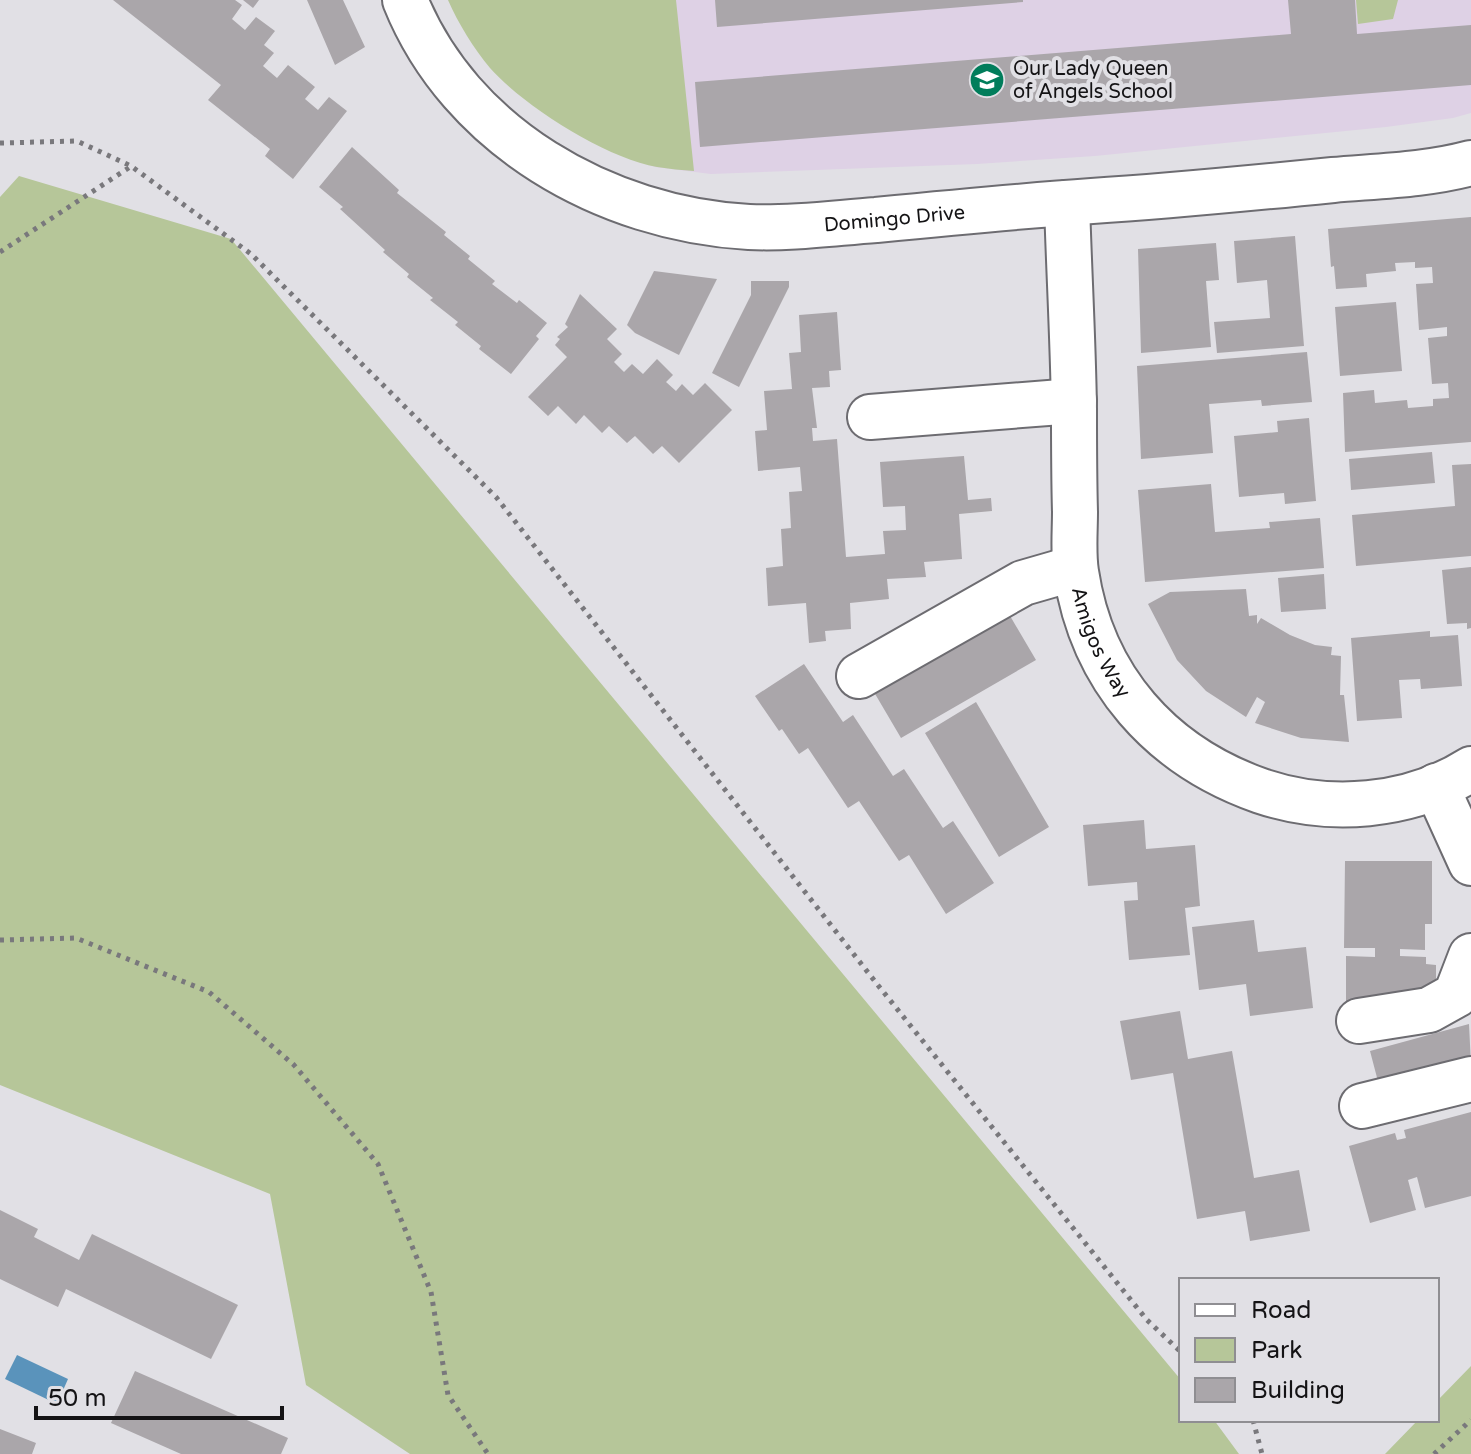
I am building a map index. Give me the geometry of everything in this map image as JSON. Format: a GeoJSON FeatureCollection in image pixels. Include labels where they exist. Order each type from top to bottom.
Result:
{"type":"FeatureCollection","features":[{"type":"Feature","properties":{"kind":"street","name":"Domingo Drive"},"geometry":{"type":"LineString","coordinates":[[405,0],[418,32],[483,117],[531,155],[580,183],[634,205],[691,221],[750,227],[847,222],[1179,195],[1411,172],[1471,163]]}},
{"type":"Feature","properties":{"kind":"street","name":"Amigos Way"},"geometry":{"type":"LineString","coordinates":[[1067,203],[1074,401],[1075,568],[1081,602],[1113,680],[1173,744],[1206,767],[1283,798],[1324,805],[1376,803],[1453,777]]}},
{"type":"Feature","properties":{"kind":"street"},"geometry":{"type":"LineString","coordinates":[[870,417],[1074,401]]}},
{"type":"Feature","properties":{"kind":"street"},"geometry":{"type":"LineString","coordinates":[[859,676],[1023,583],[1075,568]]}},
{"type":"Feature","properties":{"kind":"street"},"geometry":{"type":"LineString","coordinates":[[1453,777],[1471,863]]}},
{"type":"Feature","properties":{"kind":"street"},"geometry":{"type":"LineString","coordinates":[[1359,1021],[1429,1010],[1456,995],[1471,956]]}},
{"type":"Feature","properties":{"kind":"street"},"geometry":{"type":"LineString","coordinates":[[1362,1106],[1471,1079]]}},
{"type":"Feature","properties":{"kind":"path"},"geometry":{"type":"LineString","coordinates":[[0,143],[77,141],[131,166],[251,254],[496,497],[877,984],[1147,1320],[1179,1350]]}},
{"type":"Feature","properties":{"kind":"path"},"geometry":{"type":"LineString","coordinates":[[0,252],[131,166]]}},
{"type":"Feature","properties":{"kind":"path"},"geometry":{"type":"LineString","coordinates":[[0,940],[76,938],[209,992],[294,1065],[378,1164],[431,1292],[448,1395],[488,1454]]}},
{"type":"Feature","properties":{"kind":"path"},"geometry":{"type":"LineString","coordinates":[[1434,1454],[1471,1420]]}},
{"type":"Feature","properties":{"kind":"path"},"geometry":{"type":"LineString","coordinates":[[1254,1422],[1262,1454]]}},
{"type":"Feature","properties":{"kind":"shaded area","name":"Our Lady Queen of Angels School"},"geometry":{"type":"Polygon","coordinates":[[[448,0],[1471,0],[1471,113],[1386,127],[1095,156],[977,164],[711,174],[655,167],[614,152],[518,94],[490,67],[448,0]]]}},
{"type":"Feature","properties":{"kind":"green space"},"geometry":{"type":"Polygon","coordinates":[[[448,0],[676,0],[694,171],[637,162],[591,142],[545,114],[490,68],[467,36],[448,0]]]}},
{"type":"Feature","properties":{"kind":"green space"},"geometry":{"type":"Polygon","coordinates":[[[1356,0],[1398,0],[1393,19],[1358,24],[1356,0]]]}},
{"type":"Feature","properties":{"kind":"green space"},"geometry":{"type":"Polygon","coordinates":[[[19,176],[231,239],[1179,1378],[1179,1422],[1215,1422],[1239,1454],[410,1454],[306,1385],[270,1194],[0,1085],[0,197],[19,176]]]}},
{"type":"Feature","properties":{"kind":"green space"},"geometry":{"type":"Polygon","coordinates":[[[1471,1366],[1471,1454],[1385,1454],[1416,1422],[1439,1422],[1439,1399],[1471,1366]]]}},
{"type":"Feature","properties":{"kind":"water"},"geometry":{"type":"Polygon","coordinates":[[[17,1355],[68,1379],[57,1404],[5,1379],[17,1355]]]}},
{"type":"Feature","properties":{"kind":"building"},"geometry":{"type":"Polygon","coordinates":[[[113,0],[235,0],[242,5],[232,19],[245,30],[256,17],[275,31],[264,45],[274,53],[263,66],[277,78],[288,65],[315,87],[305,99],[318,110],[329,97],[347,111],[293,179],[265,156],[270,149],[208,100],[221,85],[113,0]]]}},
{"type":"Feature","properties":{"kind":"building"},"geometry":{"type":"Polygon","coordinates":[[[243,0],[259,0],[253,8],[243,0]]]}},
{"type":"Feature","properties":{"kind":"building"},"geometry":{"type":"Polygon","coordinates":[[[307,0],[343,0],[365,47],[335,65],[307,0]]]}},
{"type":"Feature","properties":{"kind":"building"},"geometry":{"type":"Polygon","coordinates":[[[715,0],[1023,0],[1023,2],[717,27],[715,0]]]}},
{"type":"Feature","properties":{"kind":"building"},"geometry":{"type":"Polygon","coordinates":[[[1288,0],[1355,0],[1357,34],[1471,25],[1471,85],[700,147],[695,82],[1291,34],[1288,0]]]}},
{"type":"Feature","properties":{"kind":"building"},"geometry":{"type":"Polygon","coordinates":[[[352,147],[399,190],[397,193],[446,232],[444,235],[470,256],[468,259],[495,281],[492,284],[517,303],[519,300],[547,323],[536,336],[539,339],[511,374],[479,349],[481,346],[455,325],[458,322],[430,300],[433,298],[407,277],[409,274],[319,187],[352,147]]]}},
{"type":"Feature","properties":{"kind":"building"},"geometry":{"type":"Polygon","coordinates":[[[1471,217],[1471,442],[1345,452],[1343,393],[1374,390],[1375,403],[1407,400],[1408,408],[1433,406],[1433,399],[1449,398],[1448,383],[1432,384],[1428,338],[1447,336],[1447,327],[1419,330],[1416,284],[1433,283],[1432,267],[1415,268],[1415,262],[1395,263],[1396,271],[1366,274],[1367,287],[1336,289],[1328,229],[1471,217]]]}},
{"type":"Feature","properties":{"kind":"building"},"geometry":{"type":"Polygon","coordinates":[[[1295,236],[1304,346],[1217,353],[1214,322],[1270,318],[1267,280],[1237,283],[1234,241],[1295,236]]]}},
{"type":"Feature","properties":{"kind":"building"},"geometry":{"type":"Polygon","coordinates":[[[1216,243],[1219,280],[1206,281],[1211,347],[1141,353],[1138,249],[1216,243]]]}},
{"type":"Feature","properties":{"kind":"building"},"geometry":{"type":"Polygon","coordinates":[[[654,271],[717,279],[679,355],[635,333],[627,325],[654,271]]]}},
{"type":"Feature","properties":{"kind":"building"},"geometry":{"type":"Polygon","coordinates":[[[751,281],[789,281],[789,287],[739,387],[712,373],[751,295],[751,281]]]}},
{"type":"Feature","properties":{"kind":"building"},"geometry":{"type":"Polygon","coordinates":[[[580,294],[617,329],[607,339],[622,354],[614,362],[624,372],[632,364],[643,374],[657,359],[673,375],[666,382],[676,391],[682,384],[693,395],[705,383],[732,410],[679,463],[662,446],[653,454],[635,436],[627,443],[609,426],[602,433],[584,415],[576,424],[558,406],[548,416],[528,397],[567,357],[555,345],[560,339],[557,337],[568,327],[565,324],[580,294]]]}},
{"type":"Feature","properties":{"kind":"building"},"geometry":{"type":"Polygon","coordinates":[[[1396,302],[1402,371],[1340,376],[1335,307],[1396,302]]]}},
{"type":"Feature","properties":{"kind":"building"},"geometry":{"type":"Polygon","coordinates":[[[837,312],[841,370],[829,371],[830,387],[812,388],[817,428],[812,428],[813,441],[837,439],[846,557],[885,554],[883,531],[906,530],[905,506],[883,507],[880,462],[964,456],[968,500],[991,498],[992,511],[959,514],[962,559],[924,562],[926,577],[887,579],[889,599],[850,603],[851,629],[825,631],[826,641],[809,643],[806,603],[768,606],[766,568],[783,566],[781,529],[791,528],[789,492],[802,491],[800,467],[758,471],[755,431],[767,430],[764,391],[792,389],[789,353],[801,352],[799,315],[837,312]]]}},
{"type":"Feature","properties":{"kind":"building"},"geometry":{"type":"Polygon","coordinates":[[[1307,352],[1312,402],[1262,406],[1261,400],[1209,404],[1213,453],[1141,459],[1137,366],[1307,352]]]}},
{"type":"Feature","properties":{"kind":"building"},"geometry":{"type":"Polygon","coordinates":[[[1309,418],[1316,501],[1285,504],[1284,493],[1239,497],[1234,436],[1278,432],[1277,421],[1309,418]]]}},
{"type":"Feature","properties":{"kind":"building"},"geometry":{"type":"Polygon","coordinates":[[[1432,452],[1435,483],[1351,490],[1349,459],[1432,452]]]}},
{"type":"Feature","properties":{"kind":"building"},"geometry":{"type":"Polygon","coordinates":[[[1471,464],[1471,556],[1356,566],[1352,515],[1455,506],[1452,465],[1471,464]]]}},
{"type":"Feature","properties":{"kind":"building"},"geometry":{"type":"Polygon","coordinates":[[[1211,484],[1215,532],[1270,528],[1269,522],[1320,518],[1324,568],[1145,582],[1138,490],[1211,484]]]}},
{"type":"Feature","properties":{"kind":"building"},"geometry":{"type":"Polygon","coordinates":[[[1471,567],[1471,628],[1467,629],[1467,623],[1447,624],[1442,570],[1471,567]]]}},
{"type":"Feature","properties":{"kind":"building"},"geometry":{"type":"Polygon","coordinates":[[[1324,574],[1326,609],[1281,612],[1278,578],[1324,574]]]}},
{"type":"Feature","properties":{"kind":"building"},"geometry":{"type":"Polygon","coordinates":[[[1246,589],[1249,616],[1257,615],[1257,624],[1261,618],[1290,635],[1315,645],[1332,647],[1331,655],[1341,656],[1340,695],[1344,695],[1349,742],[1301,738],[1255,723],[1265,702],[1257,697],[1246,717],[1206,691],[1177,660],[1148,604],[1170,592],[1246,589]]]}},
{"type":"Feature","properties":{"kind":"building"},"geometry":{"type":"Polygon","coordinates":[[[1006,609],[1036,660],[901,738],[871,687],[1006,609]]]}},
{"type":"Feature","properties":{"kind":"building"},"geometry":{"type":"Polygon","coordinates":[[[1430,631],[1430,637],[1458,635],[1462,686],[1421,689],[1420,679],[1399,680],[1402,718],[1357,721],[1351,638],[1430,631]]]}},
{"type":"Feature","properties":{"kind":"building"},"geometry":{"type":"Polygon","coordinates":[[[804,664],[843,722],[853,715],[893,776],[904,769],[943,828],[953,821],[994,883],[946,914],[909,855],[899,861],[859,801],[848,808],[808,748],[799,754],[782,729],[779,731],[755,696],[804,664]]]}},
{"type":"Feature","properties":{"kind":"building"},"geometry":{"type":"Polygon","coordinates":[[[976,702],[1049,827],[999,857],[925,733],[976,702]]]}},
{"type":"Feature","properties":{"kind":"building"},"geometry":{"type":"Polygon","coordinates":[[[1144,820],[1146,849],[1195,845],[1200,906],[1185,908],[1190,955],[1129,960],[1124,901],[1138,900],[1137,882],[1088,886],[1083,825],[1144,820]]]}},
{"type":"Feature","properties":{"kind":"building"},"geometry":{"type":"Polygon","coordinates":[[[1345,861],[1432,861],[1432,924],[1425,924],[1425,950],[1400,949],[1400,956],[1426,957],[1426,964],[1436,965],[1436,998],[1346,1006],[1346,956],[1375,957],[1375,948],[1344,948],[1345,861]]]}},
{"type":"Feature","properties":{"kind":"building"},"geometry":{"type":"Polygon","coordinates":[[[1254,920],[1258,952],[1306,947],[1313,1008],[1250,1016],[1246,984],[1199,990],[1192,927],[1254,920]]]}},
{"type":"Feature","properties":{"kind":"building"},"geometry":{"type":"Polygon","coordinates":[[[1180,1011],[1188,1059],[1232,1051],[1254,1178],[1299,1170],[1310,1231],[1250,1241],[1245,1211],[1197,1219],[1173,1073],[1131,1080],[1120,1021],[1180,1011]]]}},
{"type":"Feature","properties":{"kind":"building"},"geometry":{"type":"Polygon","coordinates":[[[1469,1024],[1471,1065],[1380,1089],[1370,1051],[1469,1024]]]}},
{"type":"Feature","properties":{"kind":"building"},"geometry":{"type":"Polygon","coordinates":[[[1471,1112],[1471,1196],[1425,1208],[1417,1177],[1408,1180],[1416,1210],[1370,1223],[1349,1146],[1395,1133],[1397,1140],[1406,1138],[1404,1130],[1471,1112]]]}},
{"type":"Feature","properties":{"kind":"building"},"geometry":{"type":"Polygon","coordinates":[[[0,1210],[38,1229],[34,1237],[79,1260],[92,1234],[238,1305],[211,1359],[66,1289],[58,1307],[0,1279],[0,1210]]]}},
{"type":"Feature","properties":{"kind":"building"},"geometry":{"type":"Polygon","coordinates":[[[135,1371],[288,1438],[281,1454],[181,1454],[111,1423],[135,1371]]]}},
{"type":"Feature","properties":{"kind":"building"},"geometry":{"type":"Polygon","coordinates":[[[0,1429],[36,1443],[32,1454],[0,1454],[0,1429]]]}},
{"type":"Feature","properties":{"kind":"place","name":"Our Lady Queen of Angels School"},"geometry":{"type":"Point","coordinates":[987,80]}}]}
